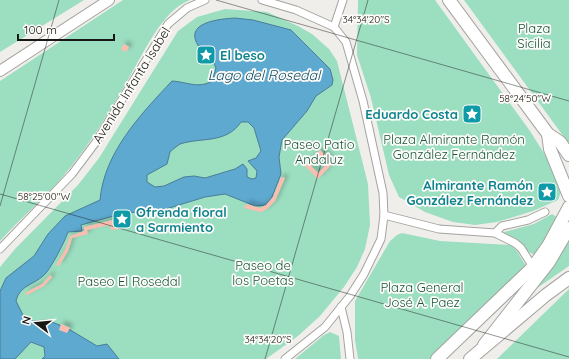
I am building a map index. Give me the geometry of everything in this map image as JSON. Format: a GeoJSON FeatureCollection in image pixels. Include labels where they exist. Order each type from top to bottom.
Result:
{"type":"FeatureCollection","features":[{"type":"Feature","properties":{"kind":"main road"},"geometry":{"type":"LineString","coordinates":[[0,71],[109,0]]}},
{"type":"Feature","properties":{"kind":"main road"},"geometry":{"type":"LineString","coordinates":[[449,0],[548,134],[560,142],[569,155]]}},
{"type":"Feature","properties":{"kind":"main road"},"geometry":{"type":"LineString","coordinates":[[548,134],[550,149],[569,196]]}},
{"type":"Feature","properties":{"kind":"main road"},"geometry":{"type":"LineString","coordinates":[[437,359],[533,267],[548,246],[569,207]]}},
{"type":"Feature","properties":{"kind":"main road"},"geometry":{"type":"LineString","coordinates":[[484,345],[549,262],[569,228]]}},
{"type":"Feature","properties":{"kind":"main road"},"geometry":{"type":"LineString","coordinates":[[470,359],[484,345],[569,278]]}},
{"type":"Feature","properties":{"kind":"street","name":"Avenida Infanta Isabel"},"geometry":{"type":"LineString","coordinates":[[0,249],[72,174],[96,142],[168,24],[187,8],[205,0]]}},
{"type":"Feature","properties":{"kind":"street"},"geometry":{"type":"LineString","coordinates":[[262,0],[296,10],[334,27],[346,42],[361,94],[383,193],[384,216],[382,239],[371,262],[341,307],[325,326],[284,359]]}},
{"type":"Feature","properties":{"kind":"street"},"geometry":{"type":"LineString","coordinates":[[334,27],[343,0]]}},
{"type":"Feature","properties":{"kind":"street"},"geometry":{"type":"LineString","coordinates":[[495,233],[502,226],[528,220],[545,212]]}},
{"type":"Feature","properties":{"kind":"street"},"geometry":{"type":"LineString","coordinates":[[384,216],[439,229],[495,233],[521,248],[533,267]]}},
{"type":"Feature","properties":{"kind":"street"},"geometry":{"type":"LineString","coordinates":[[341,307],[347,332],[350,359]]}},
{"type":"Feature","properties":{"kind":"green space"},"geometry":{"type":"Polygon","coordinates":[[[0,0],[84,0],[0,52],[0,0]]]}},
{"type":"Feature","properties":{"kind":"green space"},"geometry":{"type":"Polygon","coordinates":[[[123,0],[190,0],[182,4],[163,21],[84,150],[53,188],[0,241],[0,81],[123,0]]]}},
{"type":"Feature","properties":{"kind":"green space","name":"Plaza Almirante Ramón González Fernández"},"geometry":{"type":"Polygon","coordinates":[[[358,0],[435,0],[530,131],[547,158],[561,192],[558,200],[533,211],[497,222],[475,225],[453,222],[425,212],[399,197],[389,175],[371,98],[357,55],[358,0]]]}},
{"type":"Feature","properties":{"kind":"green space","name":"Plaza Sicilia"},"geometry":{"type":"Polygon","coordinates":[[[464,0],[569,0],[569,144],[464,0]]]}},
{"type":"Feature","properties":{"kind":"green space"},"geometry":{"type":"Polygon","coordinates":[[[225,9],[267,12],[298,26],[312,34],[329,49],[337,61],[368,184],[370,225],[365,249],[357,267],[344,287],[320,316],[298,336],[266,359],[0,359],[0,267],[15,249],[78,185],[99,158],[178,31],[197,17],[225,9]]]}},
{"type":"Feature","properties":{"kind":"green space"},"geometry":{"type":"Polygon","coordinates":[[[552,214],[558,218],[536,256],[529,252],[518,240],[504,234],[504,232],[534,224],[552,214]]]}},
{"type":"Feature","properties":{"kind":"green space","name":"Plaza General José A. Paez"},"geometry":{"type":"Polygon","coordinates":[[[402,233],[440,241],[511,245],[517,251],[527,268],[433,359],[358,359],[355,340],[355,301],[390,241],[402,233]]]}},
{"type":"Feature","properties":{"kind":"green space"},"geometry":{"type":"Polygon","coordinates":[[[569,239],[569,266],[527,295],[569,239]]]}},
{"type":"Feature","properties":{"kind":"green space"},"geometry":{"type":"Polygon","coordinates":[[[569,289],[569,359],[497,359],[569,289]]]}},
{"type":"Feature","properties":{"kind":"green space"},"geometry":{"type":"Polygon","coordinates":[[[330,332],[339,336],[341,359],[295,359],[324,335],[330,332]]]}},
{"type":"Feature","properties":{"kind":"water","name":"Lago del Rosedal"},"geometry":{"type":"Polygon","coordinates":[[[235,18],[253,20],[291,30],[330,69],[333,80],[332,85],[316,96],[307,111],[282,140],[279,157],[281,174],[272,197],[266,205],[255,206],[225,194],[205,197],[166,209],[145,213],[128,212],[81,225],[82,231],[68,232],[57,256],[46,273],[23,289],[16,301],[24,317],[33,321],[47,320],[67,328],[97,346],[107,344],[119,359],[42,359],[45,356],[44,347],[31,342],[15,359],[0,359],[0,291],[6,278],[34,256],[48,234],[65,216],[100,200],[108,166],[116,151],[136,121],[172,81],[202,85],[212,81],[216,68],[209,54],[199,47],[195,39],[195,32],[199,27],[205,24],[213,21],[235,18]],[[241,122],[235,129],[221,137],[180,144],[170,152],[167,164],[147,175],[147,182],[155,187],[164,186],[184,177],[194,176],[205,178],[235,169],[243,164],[247,169],[247,177],[252,179],[256,178],[257,171],[248,161],[256,158],[261,151],[254,128],[248,122],[241,122]]]}},
{"type":"Feature","properties":{"kind":"building"},"geometry":{"type":"Polygon","coordinates":[[[124,44],[129,47],[126,52],[121,49],[124,44]]]}},
{"type":"Feature","properties":{"kind":"building"},"geometry":{"type":"Polygon","coordinates":[[[320,150],[333,163],[318,179],[305,166],[320,150]],[[320,156],[311,166],[318,173],[328,163],[320,156]]]}},
{"type":"Feature","properties":{"kind":"building"},"geometry":{"type":"Polygon","coordinates":[[[281,177],[285,178],[275,201],[267,209],[261,212],[244,208],[246,204],[260,208],[266,205],[273,197],[281,177]]]}},
{"type":"Feature","properties":{"kind":"building"},"geometry":{"type":"Polygon","coordinates":[[[113,220],[114,225],[120,223],[121,229],[111,230],[110,225],[87,230],[88,234],[72,238],[68,251],[59,266],[56,265],[65,250],[70,236],[84,231],[84,227],[113,220]]]}},
{"type":"Feature","properties":{"kind":"building"},"geometry":{"type":"Polygon","coordinates":[[[50,275],[52,277],[44,286],[27,295],[25,293],[42,284],[50,275]]]}},
{"type":"Feature","properties":{"kind":"building"},"geometry":{"type":"Polygon","coordinates":[[[61,324],[70,328],[67,333],[59,330],[61,324]]]}},
{"type":"Feature","properties":{"kind":"place","name":"El beso"},"geometry":{"type":"Point","coordinates":[206,55]}},
{"type":"Feature","properties":{"kind":"place","name":"Eduardo Costa"},"geometry":{"type":"Point","coordinates":[472,114]}},
{"type":"Feature","properties":{"kind":"place","name":"Almirante Ramón González Fernández"},"geometry":{"type":"Point","coordinates":[547,192]}},
{"type":"Feature","properties":{"kind":"place","name":"Ofrenda floral a Sarmiento"},"geometry":{"type":"Point","coordinates":[122,219]}},
{"type":"Feature","properties":{"kind":"park label","name":"Paseo Patio Andaluz"},"geometry":{"type":"Point","coordinates":[319,152]}},
{"type":"Feature","properties":{"kind":"park label","name":"Paseo de los Poetas"},"geometry":{"type":"Point","coordinates":[263,272]}},
{"type":"Feature","properties":{"kind":"park label","name":"Paseo El Rosedal"},"geometry":{"type":"Point","coordinates":[129,281]}}]}
